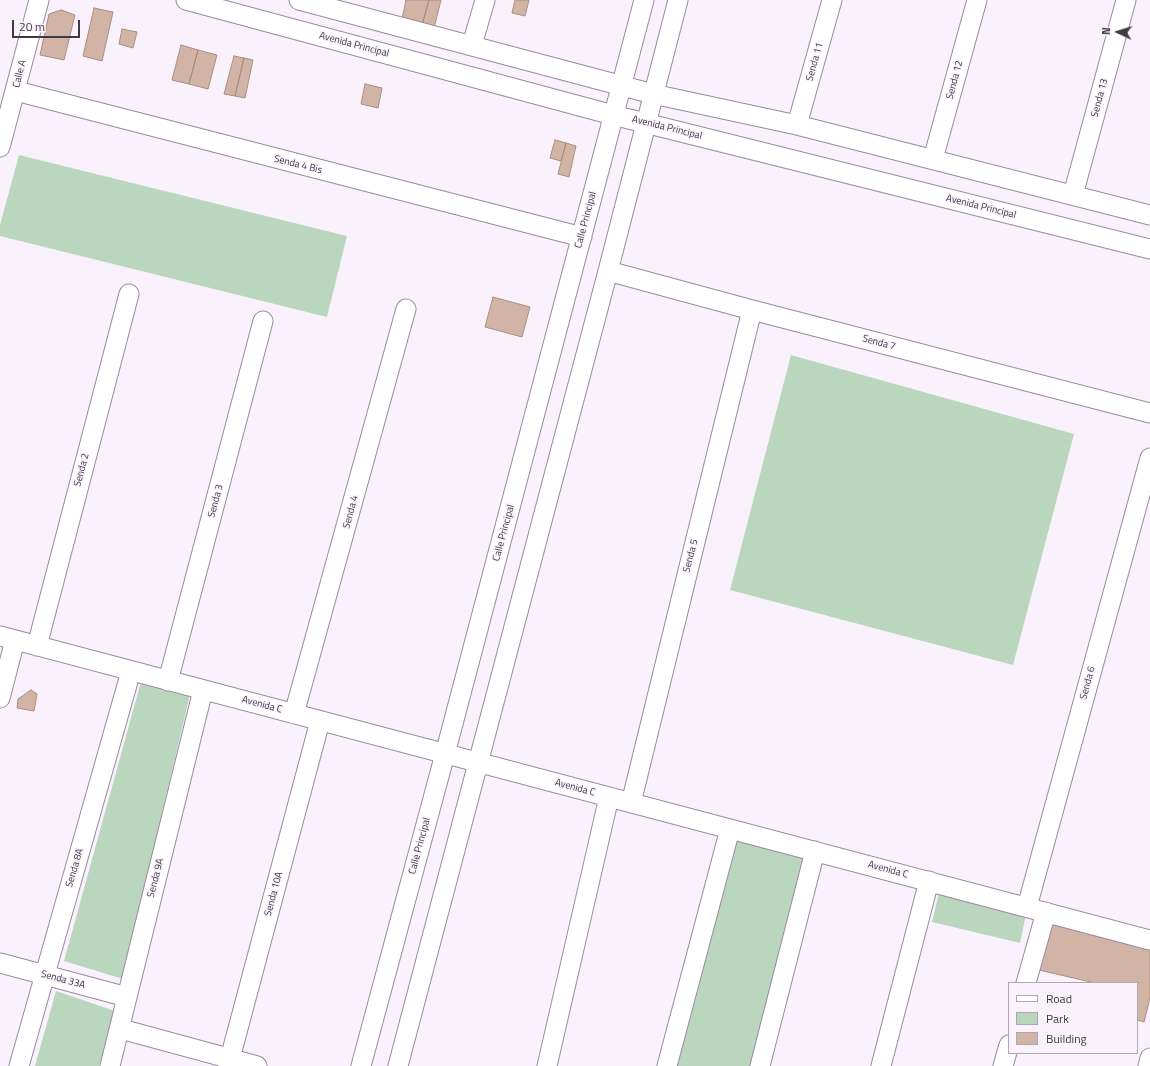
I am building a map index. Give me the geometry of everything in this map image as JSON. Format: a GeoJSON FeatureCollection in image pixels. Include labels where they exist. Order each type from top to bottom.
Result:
{"type":"FeatureCollection","features":[{"type":"Feature","properties":{"kind":"street","name":"Calle A"},"geometry":{"type":"LineString","coordinates":[[0,147],[39,0]]}},
{"type":"Feature","properties":{"kind":"street","name":"Avenida Principal"},"geometry":{"type":"LineString","coordinates":[[186,0],[613,115],[1150,249]]}},
{"type":"Feature","properties":{"kind":"street"},"geometry":{"type":"LineString","coordinates":[[299,0],[335,4],[472,45],[622,86],[797,125],[1150,215]]}},
{"type":"Feature","properties":{"kind":"street"},"geometry":{"type":"LineString","coordinates":[[472,45],[485,0]]}},
{"type":"Feature","properties":{"kind":"street","name":"Calle Principal"},"geometry":{"type":"LineString","coordinates":[[361,1066],[644,0]]}},
{"type":"Feature","properties":{"kind":"street"},"geometry":{"type":"LineString","coordinates":[[398,1066],[678,0]]}},
{"type":"Feature","properties":{"kind":"street","name":"Senda 11"},"geometry":{"type":"LineString","coordinates":[[797,125],[832,0]]}},
{"type":"Feature","properties":{"kind":"street","name":"Senda 12"},"geometry":{"type":"LineString","coordinates":[[933,159],[977,0]]}},
{"type":"Feature","properties":{"kind":"street","name":"Senda 13"},"geometry":{"type":"LineString","coordinates":[[1073,195],[1126,0]]}},
{"type":"Feature","properties":{"kind":"street","name":"Senda 4 Bis"},"geometry":{"type":"LineString","coordinates":[[16,91],[582,237]]}},
{"type":"Feature","properties":{"kind":"street","name":"Senda 7"},"geometry":{"type":"LineString","coordinates":[[608,271],[752,310],[1150,413]]}},
{"type":"Feature","properties":{"kind":"street","name":"Senda 2"},"geometry":{"type":"LineString","coordinates":[[37,646],[128,294]]}},
{"type":"Feature","properties":{"kind":"street","name":"Senda 4"},"geometry":{"type":"LineString","coordinates":[[294,714],[406,309]]}},
{"type":"Feature","properties":{"kind":"street","name":"Senda 5"},"geometry":{"type":"LineString","coordinates":[[631,803],[752,310]]}},
{"type":"Feature","properties":{"kind":"street","name":"Senda 3"},"geometry":{"type":"LineString","coordinates":[[168,681],[263,321]]}},
{"type":"Feature","properties":{"kind":"street","name":"Senda 6"},"geometry":{"type":"LineString","coordinates":[[1027,907],[1150,458]]}},
{"type":"Feature","properties":{"kind":"street"},"geometry":{"type":"LineString","coordinates":[[0,698],[7,638]]}},
{"type":"Feature","properties":{"kind":"street","name":"Avenida C"},"geometry":{"type":"LineString","coordinates":[[7,638],[1150,940]]}},
{"type":"Feature","properties":{"kind":"street","name":"Senda 8A"},"geometry":{"type":"LineString","coordinates":[[19,1066],[131,671]]}},
{"type":"Feature","properties":{"kind":"street","name":"Senda 9A"},"geometry":{"type":"LineString","coordinates":[[110,1066],[121,1029],[127,997],[203,690]]}},
{"type":"Feature","properties":{"kind":"street","name":"Senda 10A"},"geometry":{"type":"LineString","coordinates":[[229,1063],[320,721]]}},
{"type":"Feature","properties":{"kind":"street"},"geometry":{"type":"LineString","coordinates":[[547,1066],[609,797]]}},
{"type":"Feature","properties":{"kind":"street"},"geometry":{"type":"LineString","coordinates":[[667,1066],[730,829]]}},
{"type":"Feature","properties":{"kind":"street"},"geometry":{"type":"LineString","coordinates":[[760,1066],[815,851]]}},
{"type":"Feature","properties":{"kind":"street"},"geometry":{"type":"LineString","coordinates":[[880,1066],[929,881]]}},
{"type":"Feature","properties":{"kind":"street"},"geometry":{"type":"LineString","coordinates":[[1026,982],[1046,912]]}},
{"type":"Feature","properties":{"kind":"street","name":"Senda 33A"},"geometry":{"type":"LineString","coordinates":[[0,963],[127,997]]}},
{"type":"Feature","properties":{"kind":"street"},"geometry":{"type":"LineString","coordinates":[[121,1029],[229,1063],[257,1066]]}},
{"type":"Feature","properties":{"kind":"street"},"geometry":{"type":"LineString","coordinates":[[1003,1066],[1008,1048]]}},
{"type":"Feature","properties":{"kind":"street"},"geometry":{"type":"LineString","coordinates":[[1148,1066],[1150,1058]]}},
{"type":"Feature","properties":{"kind":"green space"},"geometry":{"type":"Polygon","coordinates":[[[19,155],[347,236],[327,317],[0,236],[0,225],[19,155]]]}},
{"type":"Feature","properties":{"kind":"green space"},"geometry":{"type":"Polygon","coordinates":[[[791,355],[1074,434],[1013,665],[730,590],[791,355]]]}},
{"type":"Feature","properties":{"kind":"green space"},"geometry":{"type":"Polygon","coordinates":[[[142,678],[192,686],[123,979],[64,961],[142,678]]]}},
{"type":"Feature","properties":{"kind":"green space"},"geometry":{"type":"Polygon","coordinates":[[[735,838],[805,857],[752,1066],[675,1066],[735,838]]]}},
{"type":"Feature","properties":{"kind":"green space"},"geometry":{"type":"Polygon","coordinates":[[[942,880],[1028,905],[1020,943],[932,922],[942,880]]]}},
{"type":"Feature","properties":{"kind":"green space"},"geometry":{"type":"Polygon","coordinates":[[[56,991],[115,1011],[99,1066],[35,1066],[56,991]]]}},
{"type":"Feature","properties":{"kind":"building"},"geometry":{"type":"Polygon","coordinates":[[[406,0],[429,0],[422,25],[402,19],[406,0]]]}},
{"type":"Feature","properties":{"kind":"building"},"geometry":{"type":"Polygon","coordinates":[[[429,0],[441,0],[434,28],[422,25],[429,0]]]}},
{"type":"Feature","properties":{"kind":"building"},"geometry":{"type":"Polygon","coordinates":[[[515,0],[529,0],[525,16],[512,13],[515,0]]]}},
{"type":"Feature","properties":{"kind":"building"},"geometry":{"type":"Polygon","coordinates":[[[94,8],[113,12],[102,61],[83,56],[94,8]]]}},
{"type":"Feature","properties":{"kind":"building"},"geometry":{"type":"Polygon","coordinates":[[[61,10],[75,15],[64,60],[40,55],[49,14],[61,10]]]}},
{"type":"Feature","properties":{"kind":"building"},"geometry":{"type":"Polygon","coordinates":[[[122,29],[137,32],[133,48],[119,44],[122,29]]]}},
{"type":"Feature","properties":{"kind":"building"},"geometry":{"type":"Polygon","coordinates":[[[181,45],[198,50],[189,84],[172,80],[181,45]]]}},
{"type":"Feature","properties":{"kind":"building"},"geometry":{"type":"Polygon","coordinates":[[[198,50],[217,55],[208,89],[189,84],[198,50]]]}},
{"type":"Feature","properties":{"kind":"building"},"geometry":{"type":"Polygon","coordinates":[[[234,56],[244,58],[235,96],[224,94],[234,56]]]}},
{"type":"Feature","properties":{"kind":"building"},"geometry":{"type":"Polygon","coordinates":[[[244,58],[253,60],[245,98],[235,96],[244,58]]]}},
{"type":"Feature","properties":{"kind":"building"},"geometry":{"type":"Polygon","coordinates":[[[365,84],[382,88],[378,108],[361,104],[365,84]]]}},
{"type":"Feature","properties":{"kind":"building"},"geometry":{"type":"Polygon","coordinates":[[[555,140],[566,143],[561,161],[550,158],[555,140]]]}},
{"type":"Feature","properties":{"kind":"building"},"geometry":{"type":"Polygon","coordinates":[[[566,143],[576,146],[569,177],[558,174],[566,143]]]}},
{"type":"Feature","properties":{"kind":"building"},"geometry":{"type":"Polygon","coordinates":[[[493,297],[530,307],[522,337],[485,327],[493,297]]]}},
{"type":"Feature","properties":{"kind":"building"},"geometry":{"type":"Polygon","coordinates":[[[31,690],[37,694],[34,711],[17,708],[18,699],[31,690]]]}},
{"type":"Feature","properties":{"kind":"building"},"geometry":{"type":"Polygon","coordinates":[[[1054,917],[1150,944],[1150,998],[1144,1022],[1138,1020],[1138,982],[1091,982],[1039,970],[1054,917]]]}}]}
